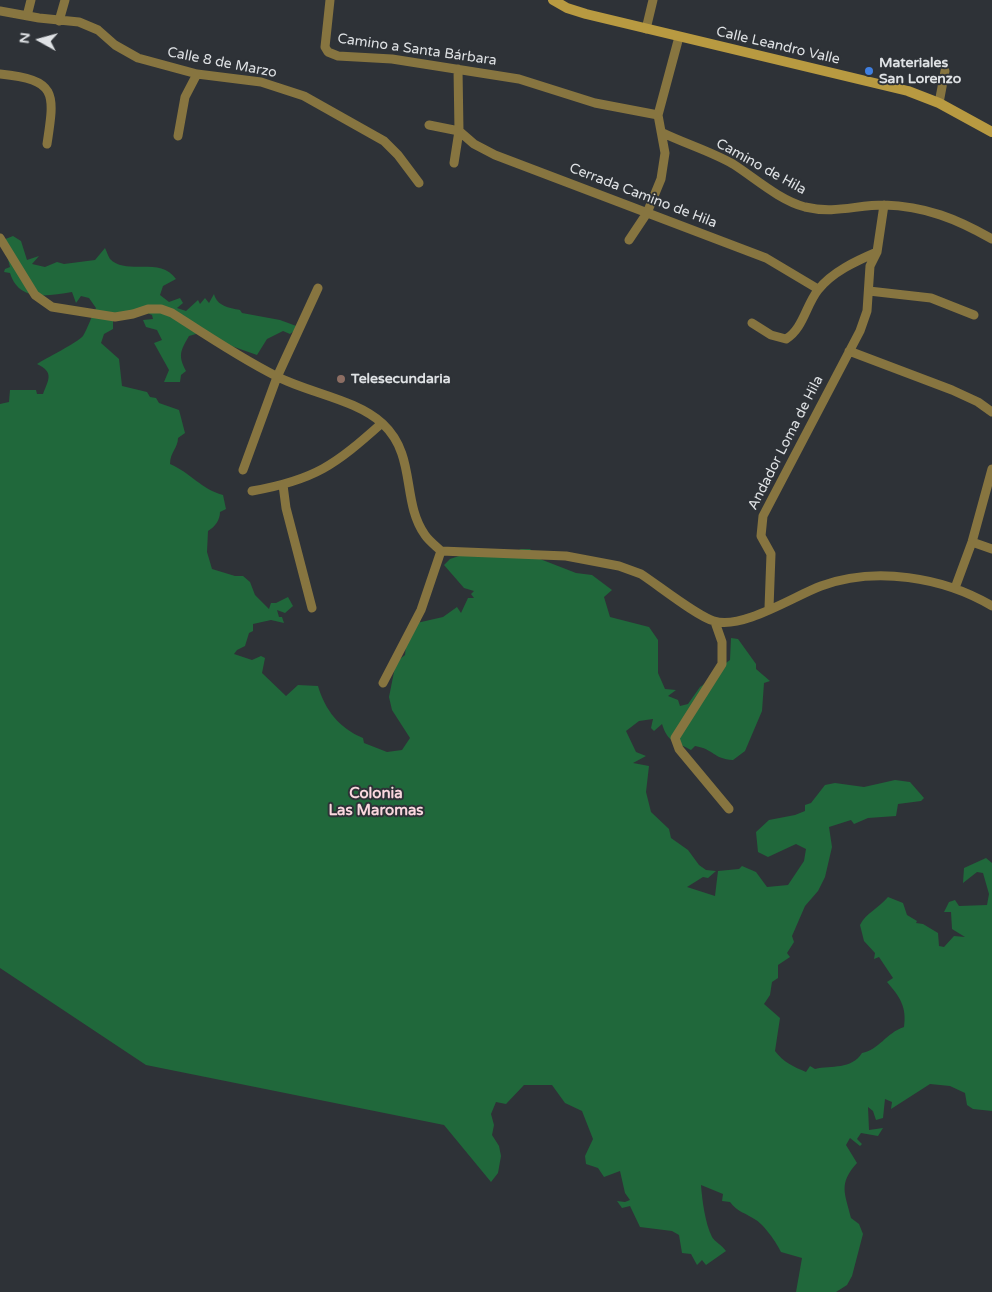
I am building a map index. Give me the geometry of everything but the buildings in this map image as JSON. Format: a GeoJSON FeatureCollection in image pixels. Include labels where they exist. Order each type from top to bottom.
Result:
{"type":"FeatureCollection","features":[{"type":"Feature","properties":{"kind":"street"},"geometry":{"type":"LineString","coordinates":[[27,16],[31,0]]}},
{"type":"Feature","properties":{"kind":"street"},"geometry":{"type":"LineString","coordinates":[[59,20],[65,0]]}},
{"type":"Feature","properties":{"kind":"street","name":"Camino a Santa Bárbara"},"geometry":{"type":"LineString","coordinates":[[330,0],[325,47],[328,52],[338,56],[392,60],[519,79],[595,103],[658,115]]}},
{"type":"Feature","properties":{"kind":"street","name":"Calle Leandro Valle"},"geometry":{"type":"LineString","coordinates":[[553,0],[567,8],[646,29],[881,84],[939,103],[992,132]]}},
{"type":"Feature","properties":{"kind":"street"},"geometry":{"type":"LineString","coordinates":[[646,29],[653,0]]}},
{"type":"Feature","properties":{"kind":"street","name":"Calle 8 de Marzo"},"geometry":{"type":"LineString","coordinates":[[0,12],[79,22],[98,30],[115,45],[138,58],[197,74],[261,82],[304,96],[384,141],[398,155],[419,184]]}},
{"type":"Feature","properties":{"kind":"street"},"geometry":{"type":"LineString","coordinates":[[629,240],[647,213],[661,179],[664,165],[663,133],[658,115],[679,37]]}},
{"type":"Feature","properties":{"kind":"street"},"geometry":{"type":"LineString","coordinates":[[454,163],[459,131],[458,69]]}},
{"type":"Feature","properties":{"kind":"street"},"geometry":{"type":"LineString","coordinates":[[939,103],[945,71]]}},
{"type":"Feature","properties":{"kind":"street"},"geometry":{"type":"LineString","coordinates":[[0,74],[24,77],[44,85],[52,107],[47,144]]}},
{"type":"Feature","properties":{"kind":"street"},"geometry":{"type":"LineString","coordinates":[[178,136],[185,97],[197,74]]}},
{"type":"Feature","properties":{"kind":"street"},"geometry":{"type":"LineString","coordinates":[[430,125],[459,131]]}},
{"type":"Feature","properties":{"kind":"street","name":"Cerrada Camino de Hila"},"geometry":{"type":"LineString","coordinates":[[459,131],[484,150],[766,258],[818,288]]}},
{"type":"Feature","properties":{"kind":"street","name":"Camino de Hila"},"geometry":{"type":"LineString","coordinates":[[663,133],[732,164],[795,204],[825,210],[844,210],[884,205],[916,207],[941,213],[992,239]]}},
{"type":"Feature","properties":{"kind":"street","name":"Andador Loma de Hila"},"geometry":{"type":"LineString","coordinates":[[769,608],[771,554],[761,536],[763,516],[860,331],[867,311],[870,266],[877,252],[884,205]]}},
{"type":"Feature","properties":{"kind":"street"},"geometry":{"type":"LineString","coordinates":[[0,238],[11,253],[35,295],[52,306],[115,317],[161,309],[172,313],[277,377],[357,409],[382,424],[393,436],[404,457],[417,521],[425,536],[441,551],[566,556],[628,568],[641,574],[715,622],[735,622],[819,587],[855,577],[928,581],[955,588],[992,606]]}},
{"type":"Feature","properties":{"kind":"street"},"geometry":{"type":"LineString","coordinates":[[752,323],[771,335],[786,339],[797,329],[818,288],[853,262],[877,252]]}},
{"type":"Feature","properties":{"kind":"street"},"geometry":{"type":"LineString","coordinates":[[243,470],[277,377],[318,288]]}},
{"type":"Feature","properties":{"kind":"street"},"geometry":{"type":"LineString","coordinates":[[869,291],[931,298],[974,315]]}},
{"type":"Feature","properties":{"kind":"street"},"geometry":{"type":"LineString","coordinates":[[849,351],[952,390],[978,402],[992,412]]}},
{"type":"Feature","properties":{"kind":"street"},"geometry":{"type":"LineString","coordinates":[[252,491],[283,485],[307,477],[334,464],[382,424]]}},
{"type":"Feature","properties":{"kind":"street"},"geometry":{"type":"LineString","coordinates":[[955,588],[972,542],[992,469]]}},
{"type":"Feature","properties":{"kind":"street"},"geometry":{"type":"LineString","coordinates":[[283,485],[286,508],[312,608]]}},
{"type":"Feature","properties":{"kind":"street"},"geometry":{"type":"LineString","coordinates":[[972,542],[992,549]]}},
{"type":"Feature","properties":{"kind":"street"},"geometry":{"type":"LineString","coordinates":[[383,683],[421,610],[441,551]]}},
{"type":"Feature","properties":{"kind":"street"},"geometry":{"type":"LineString","coordinates":[[715,622],[722,642],[722,664],[675,738],[679,750],[729,809]]}},
{"type":"Feature","properties":{"kind":"green space"},"geometry":{"type":"Polygon","coordinates":[[[13,236],[21,241],[27,260],[39,256],[32,264],[45,267],[57,262],[64,264],[95,260],[105,248],[110,259],[117,264],[153,267],[169,272],[176,279],[163,286],[160,295],[169,302],[180,298],[183,303],[177,308],[186,311],[198,300],[200,304],[205,298],[209,303],[214,294],[221,304],[240,310],[242,313],[280,320],[299,327],[290,334],[283,331],[267,339],[257,355],[223,343],[203,332],[189,336],[181,354],[186,371],[181,375],[180,382],[164,382],[169,370],[154,343],[162,340],[157,330],[146,327],[143,320],[153,319],[152,315],[142,311],[113,319],[113,329],[104,334],[101,343],[119,359],[122,386],[147,392],[150,397],[156,398],[159,403],[179,410],[185,433],[178,438],[170,464],[208,489],[223,495],[226,509],[220,512],[217,523],[208,531],[207,552],[212,569],[235,576],[243,576],[250,582],[255,595],[269,609],[271,603],[276,603],[288,597],[293,606],[285,613],[277,610],[279,617],[282,617],[284,623],[271,620],[253,624],[253,631],[249,633],[245,646],[234,654],[252,660],[261,656],[265,658],[262,673],[286,696],[298,685],[318,686],[325,703],[334,717],[347,729],[363,738],[364,743],[387,752],[402,750],[410,738],[392,710],[389,697],[396,662],[405,655],[408,625],[443,617],[457,607],[461,613],[468,598],[474,598],[471,594],[474,591],[464,588],[444,565],[450,559],[462,555],[502,557],[521,549],[530,549],[540,559],[576,573],[592,575],[612,590],[604,597],[610,617],[649,627],[658,640],[658,673],[665,689],[676,690],[668,696],[678,700],[680,706],[688,704],[700,687],[716,676],[723,665],[730,660],[731,638],[738,639],[756,664],[756,669],[770,681],[764,683],[762,711],[745,751],[733,760],[721,758],[701,747],[695,746],[691,750],[676,743],[667,735],[662,724],[654,731],[651,728],[653,719],[639,721],[626,731],[636,752],[646,756],[633,763],[649,766],[646,792],[651,812],[669,829],[671,838],[688,850],[699,865],[706,870],[716,871],[708,878],[703,877],[687,887],[715,896],[718,871],[739,869],[742,866],[756,872],[767,887],[788,885],[804,861],[806,849],[796,844],[768,857],[758,852],[756,832],[769,820],[805,811],[805,805],[811,803],[825,785],[835,783],[864,787],[895,780],[910,782],[924,798],[921,801],[898,804],[896,816],[868,818],[854,824],[851,820],[829,827],[832,847],[825,877],[818,891],[805,906],[792,936],[794,942],[787,953],[790,957],[778,965],[778,978],[772,982],[770,995],[764,1004],[780,1018],[775,1051],[789,1064],[806,1072],[810,1066],[815,1069],[841,1066],[852,1062],[862,1053],[873,1049],[892,1033],[904,1027],[905,1020],[902,1003],[887,982],[893,978],[879,957],[874,959],[875,953],[864,941],[860,925],[888,897],[903,903],[907,915],[917,921],[916,923],[923,924],[938,933],[939,946],[944,947],[954,936],[965,937],[952,929],[951,912],[944,912],[949,902],[955,900],[959,906],[987,905],[989,894],[983,873],[977,872],[963,883],[964,868],[986,858],[992,863],[992,1111],[973,1109],[967,1105],[965,1093],[950,1086],[930,1084],[891,1109],[892,1102],[885,1099],[883,1118],[876,1120],[873,1111],[868,1107],[869,1130],[883,1128],[878,1136],[861,1133],[857,1139],[862,1144],[860,1146],[850,1138],[846,1145],[857,1163],[847,1177],[845,1195],[851,1218],[859,1224],[863,1234],[852,1276],[847,1285],[836,1292],[796,1292],[802,1258],[781,1252],[770,1234],[759,1222],[730,1202],[722,1201],[723,1194],[701,1185],[707,1225],[713,1239],[726,1251],[706,1265],[702,1260],[697,1265],[691,1254],[682,1253],[679,1235],[672,1231],[640,1227],[630,1206],[622,1208],[617,1201],[625,1202],[630,1200],[625,1193],[620,1171],[604,1177],[598,1168],[586,1164],[585,1156],[593,1139],[582,1111],[565,1103],[552,1085],[524,1085],[506,1104],[496,1102],[491,1114],[494,1125],[492,1135],[499,1146],[501,1156],[498,1173],[491,1182],[444,1125],[146,1065],[0,968],[0,404],[9,402],[10,390],[36,390],[37,394],[43,394],[49,376],[46,370],[37,364],[80,339],[96,308],[89,298],[81,296],[76,303],[72,292],[35,295],[20,289],[10,273],[4,272],[5,269],[10,267],[3,240],[13,236]]]}},
{"type":"Feature","properties":{"kind":"place","name":"Materiales San Lorenzo"},"geometry":{"type":"Point","coordinates":[869,71]}},
{"type":"Feature","properties":{"kind":"place","name":"Telesecundaria"},"geometry":{"type":"Point","coordinates":[341,379]}},
{"type":"Feature","properties":{"kind":"district","name":"Colonia Las Maromas"},"geometry":{"type":"Point","coordinates":[376,802]}}]}
